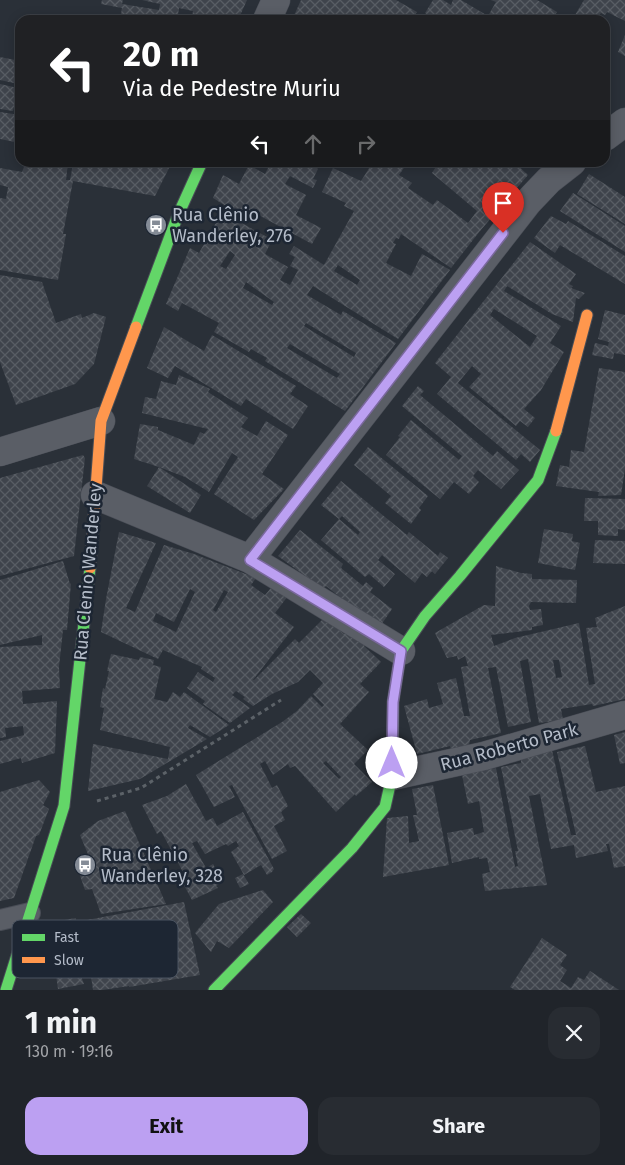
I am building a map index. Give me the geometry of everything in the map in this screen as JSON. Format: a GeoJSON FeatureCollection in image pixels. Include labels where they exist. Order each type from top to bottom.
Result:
{"type":"FeatureCollection","features":[{"type":"Feature","properties":{"kind":"street"},"geometry":{"type":"LineString","coordinates":[[269,15],[276,0]]}},
{"type":"Feature","properties":{"kind":"street"},"geometry":{"type":"LineString","coordinates":[[610,133],[625,122]]}},
{"type":"Feature","properties":{"kind":"street","name":"Rua Clenio Wanderley"},"geometry":{"type":"LineString","coordinates":[[28,920],[64,806],[86,610],[101,421],[178,215],[200,167]]}},
{"type":"Feature","properties":{"kind":"street"},"geometry":{"type":"LineString","coordinates":[[250,560],[528,202],[548,180],[565,167]]}},
{"type":"Feature","properties":{"kind":"street"},"geometry":{"type":"LineString","coordinates":[[214,990],[352,848],[384,808],[392,776],[393,702],[401,651],[425,616],[538,480],[553,443],[587,315]]}},
{"type":"Feature","properties":{"kind":"street"},"geometry":{"type":"LineString","coordinates":[[0,452],[101,421]]}},
{"type":"Feature","properties":{"kind":"street"},"geometry":{"type":"LineString","coordinates":[[95,495],[250,560],[401,651]]}},
{"type":"Feature","properties":{"kind":"street","name":"Rua Roberto Park"},"geometry":{"type":"LineString","coordinates":[[392,776],[484,756],[625,715]]}},
{"type":"Feature","properties":{"kind":"street","name":"Rua Clenio Wanderley"},"geometry":{"type":"LineString","coordinates":[[6,990],[12,971]]}},
{"type":"Feature","properties":{"kind":"lane"},"geometry":{"type":"LineString","coordinates":[[0,920],[30,913]]}},
{"type":"Feature","properties":{"kind":"path"},"geometry":{"type":"LineString","coordinates":[[64,806],[90,803],[141,788],[281,700]]}},
{"type":"Feature","properties":{"kind":"building"},"geometry":{"type":"Polygon","coordinates":[[[102,0],[123,0],[122,4],[159,10],[160,4],[142,0],[247,0],[240,15],[192,15],[193,11],[179,8],[178,15],[121,15],[122,8],[101,4],[102,0]]]}},
{"type":"Feature","properties":{"kind":"building"},"geometry":{"type":"Polygon","coordinates":[[[301,0],[396,0],[417,12],[415,15],[294,15],[301,0]]]}},
{"type":"Feature","properties":{"kind":"building"},"geometry":{"type":"Polygon","coordinates":[[[433,0],[443,0],[451,5],[453,0],[461,0],[486,15],[428,15],[425,13],[433,0]]]}},
{"type":"Feature","properties":{"kind":"building"},"geometry":{"type":"Polygon","coordinates":[[[491,0],[537,0],[557,12],[555,15],[489,15],[496,2],[491,0]]]}},
{"type":"Feature","properties":{"kind":"building"},"geometry":{"type":"Polygon","coordinates":[[[584,0],[625,0],[625,21],[607,12],[605,15],[601,13],[600,15],[575,15],[584,0]]]}},
{"type":"Feature","properties":{"kind":"building"},"geometry":{"type":"Polygon","coordinates":[[[625,35],[625,56],[618,52],[625,35]]]}},
{"type":"Feature","properties":{"kind":"building"},"geometry":{"type":"Polygon","coordinates":[[[0,57],[15,60],[15,83],[0,80],[0,57]]]}},
{"type":"Feature","properties":{"kind":"building"},"geometry":{"type":"Polygon","coordinates":[[[0,84],[15,87],[13,111],[0,109],[0,84]]]}},
{"type":"Feature","properties":{"kind":"building"},"geometry":{"type":"Polygon","coordinates":[[[0,112],[15,114],[15,142],[0,139],[0,112]]]}},
{"type":"Feature","properties":{"kind":"building"},"geometry":{"type":"Polygon","coordinates":[[[24,167],[68,167],[66,180],[70,180],[72,167],[170,167],[155,196],[73,181],[63,234],[66,234],[58,280],[0,270],[0,198],[6,199],[8,187],[0,185],[0,168],[22,172],[24,167]]]}},
{"type":"Feature","properties":{"kind":"building"},"geometry":{"type":"Polygon","coordinates":[[[248,167],[253,167],[265,174],[268,167],[316,167],[318,169],[313,179],[317,180],[313,188],[290,176],[285,184],[306,195],[296,215],[321,228],[312,244],[251,211],[247,219],[213,198],[223,175],[239,184],[248,167]]]}},
{"type":"Feature","properties":{"kind":"building"},"geometry":{"type":"Polygon","coordinates":[[[370,167],[405,167],[399,175],[412,183],[408,188],[433,205],[437,200],[468,223],[477,211],[432,173],[436,167],[519,167],[528,175],[451,268],[401,234],[399,239],[396,238],[393,243],[396,244],[386,263],[411,276],[422,254],[450,270],[398,339],[313,286],[307,295],[341,315],[343,311],[396,343],[345,411],[265,361],[267,358],[251,349],[249,352],[214,332],[219,323],[182,303],[178,311],[166,304],[190,248],[199,253],[222,212],[267,237],[266,239],[271,242],[265,254],[288,267],[280,280],[290,285],[298,270],[290,266],[295,257],[289,254],[294,246],[324,265],[354,211],[344,206],[346,203],[322,192],[333,168],[361,181],[370,167]],[[230,251],[220,266],[226,269],[235,255],[230,251]],[[338,265],[334,271],[357,285],[360,280],[338,265]],[[246,282],[243,288],[272,305],[274,302],[246,282]],[[306,323],[304,326],[354,357],[356,353],[306,323]],[[290,344],[287,348],[337,378],[340,374],[290,344]]]}},
{"type":"Feature","properties":{"kind":"building"},"geometry":{"type":"Polygon","coordinates":[[[589,174],[625,197],[625,224],[577,194],[589,174]]]}},
{"type":"Feature","properties":{"kind":"building"},"geometry":{"type":"Polygon","coordinates":[[[573,193],[625,226],[625,252],[560,211],[573,193]]]}},
{"type":"Feature","properties":{"kind":"building"},"geometry":{"type":"Polygon","coordinates":[[[551,216],[566,224],[568,221],[625,256],[625,284],[560,245],[555,253],[534,238],[551,216]]]}},
{"type":"Feature","properties":{"kind":"building"},"geometry":{"type":"Polygon","coordinates":[[[530,242],[576,274],[569,284],[573,286],[571,288],[585,293],[579,299],[576,298],[573,322],[552,314],[507,286],[504,291],[561,326],[550,343],[564,352],[541,390],[524,409],[535,418],[528,427],[520,421],[516,426],[469,387],[481,374],[472,366],[458,383],[540,450],[530,462],[521,454],[516,460],[437,394],[451,377],[435,363],[530,242]],[[494,309],[490,315],[530,347],[537,336],[494,309]]]}},
{"type":"Feature","properties":{"kind":"building"},"geometry":{"type":"Polygon","coordinates":[[[0,275],[42,282],[56,323],[81,314],[82,318],[94,313],[106,317],[94,364],[75,384],[16,405],[0,362],[0,275]]]}},
{"type":"Feature","properties":{"kind":"building"},"geometry":{"type":"Polygon","coordinates":[[[605,310],[625,315],[625,355],[614,353],[613,359],[592,355],[595,343],[608,346],[609,342],[598,339],[605,310]]]}},
{"type":"Feature","properties":{"kind":"building"},"geometry":{"type":"Polygon","coordinates":[[[164,327],[204,351],[212,335],[296,386],[290,394],[308,406],[293,429],[246,399],[241,406],[175,366],[168,378],[147,368],[164,327]]]}},
{"type":"Feature","properties":{"kind":"building"},"geometry":{"type":"Polygon","coordinates":[[[599,368],[625,372],[625,469],[621,495],[598,496],[599,492],[556,486],[560,465],[569,467],[571,450],[584,452],[599,368]]]}},
{"type":"Feature","properties":{"kind":"building"},"geometry":{"type":"Polygon","coordinates":[[[179,375],[210,389],[208,392],[248,418],[241,427],[257,436],[266,421],[288,435],[262,474],[284,489],[254,520],[214,494],[238,457],[232,453],[209,492],[185,477],[134,459],[140,424],[158,427],[158,430],[194,445],[200,432],[204,434],[208,429],[142,413],[145,397],[156,399],[161,381],[176,385],[179,375]]]}},
{"type":"Feature","properties":{"kind":"building"},"geometry":{"type":"Polygon","coordinates":[[[418,386],[424,391],[420,395],[493,456],[497,451],[519,470],[501,489],[478,470],[473,476],[479,482],[469,494],[454,482],[440,499],[386,455],[411,420],[459,460],[462,456],[402,406],[418,386]]]}},
{"type":"Feature","properties":{"kind":"building"},"geometry":{"type":"Polygon","coordinates":[[[368,447],[428,496],[411,524],[385,503],[391,496],[354,465],[368,447]]]}},
{"type":"Feature","properties":{"kind":"building"},"geometry":{"type":"Polygon","coordinates":[[[83,455],[85,458],[74,556],[0,576],[0,478],[83,455]]]}},
{"type":"Feature","properties":{"kind":"building"},"geometry":{"type":"Polygon","coordinates":[[[159,467],[201,495],[190,513],[147,486],[159,467]]]}},
{"type":"Feature","properties":{"kind":"building"},"geometry":{"type":"Polygon","coordinates":[[[341,481],[407,535],[409,532],[438,556],[440,552],[448,558],[435,574],[432,571],[427,577],[422,573],[415,583],[382,555],[378,560],[395,574],[384,587],[369,574],[365,577],[321,540],[339,519],[321,505],[341,481]],[[342,516],[339,519],[358,535],[360,532],[342,516]]]}},
{"type":"Feature","properties":{"kind":"building"},"geometry":{"type":"Polygon","coordinates":[[[585,498],[625,499],[625,530],[618,529],[618,536],[598,535],[598,521],[584,521],[585,498]]]}},
{"type":"Feature","properties":{"kind":"building"},"geometry":{"type":"Polygon","coordinates":[[[544,529],[573,534],[572,541],[580,543],[575,570],[538,563],[544,529]]]}},
{"type":"Feature","properties":{"kind":"building"},"geometry":{"type":"Polygon","coordinates":[[[300,530],[343,564],[341,568],[363,586],[366,582],[373,588],[370,592],[392,609],[379,628],[326,586],[323,589],[278,556],[300,530]]]}},
{"type":"Feature","properties":{"kind":"building"},"geometry":{"type":"Polygon","coordinates":[[[119,532],[156,543],[126,608],[135,612],[164,545],[194,554],[256,578],[251,585],[265,595],[275,583],[291,592],[275,613],[294,627],[253,680],[295,639],[299,643],[325,617],[344,634],[347,631],[371,639],[364,646],[381,662],[360,684],[369,692],[340,724],[368,750],[354,764],[372,782],[356,796],[355,794],[336,812],[295,766],[290,768],[288,764],[273,775],[265,761],[260,764],[272,788],[277,785],[288,806],[281,812],[285,820],[274,826],[287,851],[272,859],[232,785],[229,786],[235,797],[214,807],[196,775],[282,722],[297,711],[311,696],[322,707],[324,705],[313,694],[323,683],[310,670],[298,682],[272,694],[253,706],[236,691],[232,695],[250,708],[230,723],[203,704],[205,701],[187,688],[198,672],[213,682],[215,678],[201,669],[202,667],[163,650],[158,659],[101,632],[119,532]],[[190,589],[174,622],[156,613],[153,621],[176,632],[195,592],[190,589]],[[224,590],[213,610],[216,612],[228,592],[224,590]],[[326,761],[323,763],[339,779],[341,777],[326,761]]]}},
{"type":"Feature","properties":{"kind":"building"},"geometry":{"type":"Polygon","coordinates":[[[595,540],[625,541],[625,564],[593,563],[595,540]]]}},
{"type":"Feature","properties":{"kind":"building"},"geometry":{"type":"Polygon","coordinates":[[[63,561],[71,583],[67,630],[63,630],[59,667],[60,688],[22,691],[23,704],[57,701],[55,753],[22,763],[21,758],[0,764],[0,741],[24,735],[23,726],[5,728],[6,737],[0,738],[0,647],[42,645],[42,635],[0,645],[0,580],[63,561]]]}},
{"type":"Feature","properties":{"kind":"building"},"geometry":{"type":"Polygon","coordinates":[[[496,566],[532,574],[532,579],[577,580],[576,603],[531,602],[530,610],[541,609],[543,625],[532,627],[532,630],[491,635],[494,646],[515,638],[579,623],[589,685],[595,684],[586,628],[597,627],[595,618],[625,606],[625,699],[593,706],[592,704],[561,709],[563,720],[539,723],[528,659],[520,661],[531,722],[508,727],[496,667],[488,668],[501,733],[470,740],[469,745],[451,750],[450,746],[417,754],[404,706],[427,699],[429,708],[443,704],[437,683],[456,678],[464,716],[470,716],[461,667],[468,666],[465,656],[458,660],[457,656],[447,658],[435,633],[484,605],[495,606],[496,566]],[[553,660],[556,678],[562,677],[559,660],[553,660]]]}},
{"type":"Feature","properties":{"kind":"building"},"geometry":{"type":"Polygon","coordinates":[[[111,654],[139,660],[140,657],[154,660],[153,665],[161,667],[154,699],[167,702],[173,692],[180,697],[184,692],[229,725],[210,737],[190,725],[188,728],[207,739],[140,779],[88,791],[93,744],[168,759],[170,747],[100,730],[104,708],[100,707],[111,654]]]}},
{"type":"Feature","properties":{"kind":"building"},"geometry":{"type":"Polygon","coordinates":[[[625,732],[625,763],[620,764],[614,735],[625,732]]]}},
{"type":"Feature","properties":{"kind":"building"},"geometry":{"type":"Polygon","coordinates":[[[585,746],[596,792],[625,786],[625,866],[614,868],[609,844],[606,844],[608,851],[576,858],[574,845],[551,849],[540,794],[529,796],[547,885],[485,891],[482,874],[490,872],[487,858],[479,859],[479,857],[452,863],[447,833],[473,828],[474,835],[484,832],[479,801],[468,804],[462,775],[496,768],[515,867],[518,866],[515,851],[518,851],[501,767],[521,763],[521,757],[552,750],[571,835],[576,835],[557,752],[585,746]]]}},
{"type":"Feature","properties":{"kind":"building"},"geometry":{"type":"Polygon","coordinates":[[[39,780],[50,792],[43,805],[49,809],[39,835],[36,836],[14,898],[0,901],[0,792],[39,780]]]}},
{"type":"Feature","properties":{"kind":"building"},"geometry":{"type":"Polygon","coordinates":[[[186,784],[206,821],[213,818],[217,826],[243,812],[274,869],[272,872],[267,875],[261,865],[244,875],[231,852],[239,846],[236,841],[228,846],[226,844],[205,854],[197,841],[192,843],[206,868],[213,864],[222,882],[216,886],[218,888],[192,900],[179,876],[184,874],[161,831],[157,834],[142,805],[167,796],[186,784]]]}},
{"type":"Feature","properties":{"kind":"building"},"geometry":{"type":"Polygon","coordinates":[[[433,785],[449,865],[383,877],[387,818],[408,816],[409,843],[419,841],[413,815],[417,815],[412,789],[433,785]]]}},
{"type":"Feature","properties":{"kind":"building"},"geometry":{"type":"Polygon","coordinates":[[[125,811],[166,904],[101,914],[92,889],[85,890],[76,864],[90,859],[80,835],[98,821],[125,811]]]}},
{"type":"Feature","properties":{"kind":"building"},"geometry":{"type":"Polygon","coordinates":[[[243,874],[249,884],[240,888],[235,878],[243,874]]]}},
{"type":"Feature","properties":{"kind":"building"},"geometry":{"type":"Polygon","coordinates":[[[263,890],[273,902],[229,948],[217,941],[211,952],[195,933],[219,904],[263,890]]]}},
{"type":"Feature","properties":{"kind":"building"},"geometry":{"type":"Polygon","coordinates":[[[184,902],[200,975],[129,987],[93,990],[91,978],[178,978],[178,920],[87,920],[184,902]]]}},
{"type":"Feature","properties":{"kind":"building"},"geometry":{"type":"Polygon","coordinates":[[[301,914],[311,923],[297,937],[287,927],[301,914]]]}},
{"type":"Feature","properties":{"kind":"building"},"geometry":{"type":"Polygon","coordinates":[[[542,938],[567,955],[560,965],[567,970],[560,981],[571,988],[578,977],[584,980],[590,971],[619,990],[515,990],[510,987],[542,938]]]}},
{"type":"Feature","properties":{"kind":"building"},"geometry":{"type":"Polygon","coordinates":[[[56,978],[82,978],[84,984],[58,989],[56,978]]]}},
{"type":"Feature","properties":{"kind":"traffic: fast"},"geometry":{"type":"LineString","coordinates":[[136,327],[178,215],[200,167]]}},
{"type":"Feature","properties":{"kind":"traffic: fast"},"geometry":{"type":"LineString","coordinates":[[214,990],[352,848],[385,807],[392,776],[393,702],[401,651],[425,616],[538,480],[556,431]]}},
{"type":"Feature","properties":{"kind":"traffic: fast"},"geometry":{"type":"LineString","coordinates":[[28,920],[64,806],[90,568]]}},
{"type":"Feature","properties":{"kind":"traffic: fast"},"geometry":{"type":"LineString","coordinates":[[6,990],[12,971]]}},
{"type":"Feature","properties":{"kind":"traffic: slow"},"geometry":{"type":"LineString","coordinates":[[556,431],[587,315]]}},
{"type":"Feature","properties":{"kind":"traffic: slow"},"geometry":{"type":"LineString","coordinates":[[90,568],[101,421],[136,327]]}},
{"type":"Feature","properties":{"kind":"place","name":"Rua Clênio Wanderley, 276"},"geometry":{"type":"Point","coordinates":[156,225]}},
{"type":"Feature","properties":{"kind":"place","name":"Rua Clênio Wanderley, 328"},"geometry":{"type":"Point","coordinates":[85,865]}},
{"type":"Feature","properties":{"kind":"route"},"geometry":{"type":"LineString","coordinates":[[392,763],[393,702],[401,651],[250,560],[503,233]]}}]}
